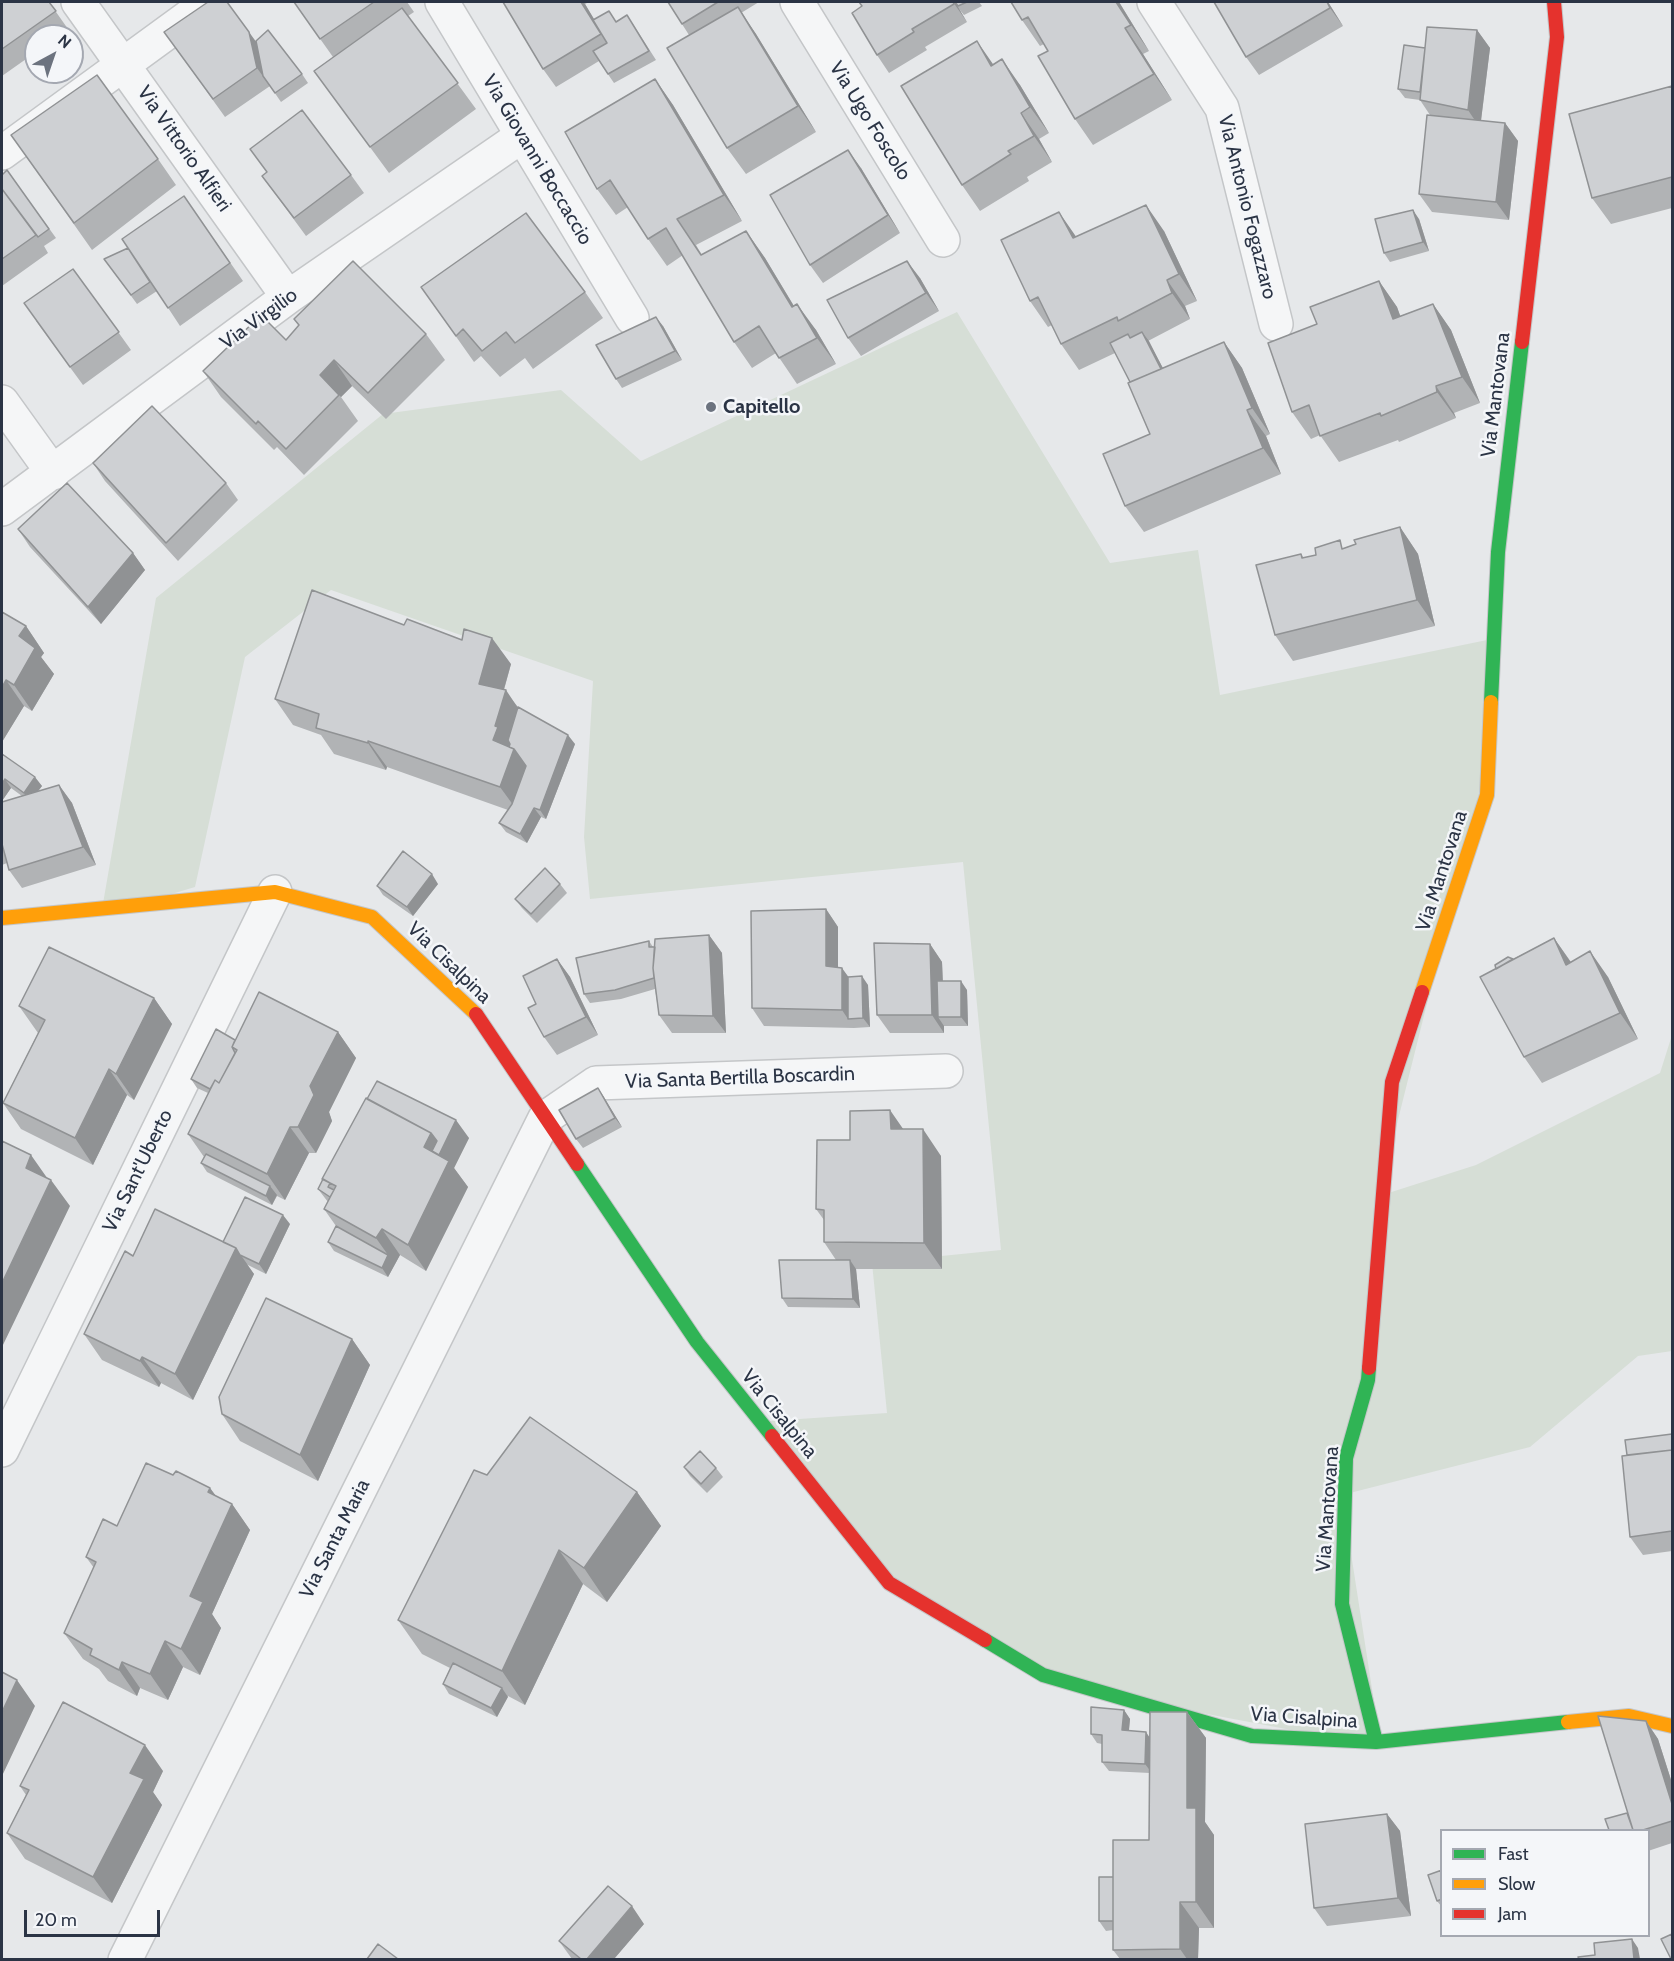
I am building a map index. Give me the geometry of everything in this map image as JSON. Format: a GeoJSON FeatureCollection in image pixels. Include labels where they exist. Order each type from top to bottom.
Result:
{"type":"FeatureCollection","features":[{"type":"Feature","properties":{"kind":"street","name":"Via Vittorio Alfieri"},"geometry":{"type":"LineString","coordinates":[[78,2],[288,297]]}},
{"type":"Feature","properties":{"kind":"street"},"geometry":{"type":"LineString","coordinates":[[2,153],[209,2]]}},
{"type":"Feature","properties":{"kind":"street","name":"Via Giovanni Boccaccio"},"geometry":{"type":"LineString","coordinates":[[442,2],[632,318]]}},
{"type":"Feature","properties":{"kind":"street","name":"Via Ugo Foscolo"},"geometry":{"type":"LineString","coordinates":[[797,2],[943,240]]}},
{"type":"Feature","properties":{"kind":"street","name":"Via Antonio Fogazzaro"},"geometry":{"type":"LineString","coordinates":[[1154,2],[1222,108],[1276,324]]}},
{"type":"Feature","properties":{"kind":"street","name":"Via Mantovana"},"geometry":{"type":"LineString","coordinates":[[1376,1742],[1342,1604],[1346,1458],[1368,1380],[1392,1082],[1488,795],[1498,552],[1557,37],[1554,2]]}},
{"type":"Feature","properties":{"kind":"street","name":"Via Virgilio"},"geometry":{"type":"LineString","coordinates":[[2,509],[288,297],[522,136]]}},
{"type":"Feature","properties":{"kind":"street"},"geometry":{"type":"LineString","coordinates":[[2,402],[53,473]]}},
{"type":"Feature","properties":{"kind":"street","name":"Via Cisalpina"},"geometry":{"type":"LineString","coordinates":[[2,918],[275,892],[372,917],[474,1011],[697,1342],[889,1583],[1043,1675],[1252,1736],[1376,1742],[1629,1716],[1672,1726]]}},
{"type":"Feature","properties":{"kind":"street","name":"Via Sant'Uberto"},"geometry":{"type":"LineString","coordinates":[[2,1450],[275,892]]}},
{"type":"Feature","properties":{"kind":"street","name":"Via Santa Bertilla Boscardin"},"geometry":{"type":"LineString","coordinates":[[545,1118],[596,1083],[946,1071]]}},
{"type":"Feature","properties":{"kind":"street","name":"Via Santa Maria"},"geometry":{"type":"LineString","coordinates":[[125,1959],[545,1118]]}},
{"type":"Feature","properties":{"kind":"shaded area"},"geometry":{"type":"Polygon","coordinates":[[[957,312],[1110,563],[1198,550],[1220,695],[1487,640],[1480,791],[1379,1196],[1476,1165],[1660,1073],[1672,1035],[1672,1351],[1638,1356],[1530,1447],[1342,1495],[1381,1747],[1086,1691],[909,1594],[756,1422],[887,1413],[872,1263],[1001,1250],[963,862],[590,899],[584,837],[593,681],[331,590],[245,657],[195,887],[101,915],[156,598],[383,414],[561,390],[641,461],[957,312]]]}},
{"type":"Feature","properties":{"kind":"building"},"geometry":{"type":"Polygon","coordinates":[[[2,2],[49,2],[56,11],[38,24],[24,24],[24,34],[2,49],[2,2]]]}},
{"type":"Feature","properties":{"kind":"building"},"geometry":{"type":"Polygon","coordinates":[[[208,2],[227,2],[249,32],[257,68],[213,99],[164,32],[208,2]]]}},
{"type":"Feature","properties":{"kind":"building"},"geometry":{"type":"Polygon","coordinates":[[[294,2],[374,2],[320,39],[294,2]]]}},
{"type":"Feature","properties":{"kind":"building"},"geometry":{"type":"Polygon","coordinates":[[[503,2],[581,2],[601,34],[543,69],[503,2]]]}},
{"type":"Feature","properties":{"kind":"building"},"geometry":{"type":"Polygon","coordinates":[[[668,2],[718,2],[682,24],[668,2]]]}},
{"type":"Feature","properties":{"kind":"building"},"geometry":{"type":"Polygon","coordinates":[[[859,2],[953,2],[954,4],[912,29],[914,32],[877,55],[852,13],[862,6],[859,2]]]}},
{"type":"Feature","properties":{"kind":"building"},"geometry":{"type":"Polygon","coordinates":[[[955,2],[967,2],[958,6],[955,2]]]}},
{"type":"Feature","properties":{"kind":"building"},"geometry":{"type":"Polygon","coordinates":[[[1011,2],[1116,2],[1131,25],[1125,28],[1154,74],[1075,119],[1038,56],[1048,51],[1028,17],[1022,20],[1011,2]]]}},
{"type":"Feature","properties":{"kind":"building"},"geometry":{"type":"Polygon","coordinates":[[[1214,2],[1327,2],[1330,8],[1246,57],[1214,2]]]}},
{"type":"Feature","properties":{"kind":"building"},"geometry":{"type":"Polygon","coordinates":[[[738,7],[798,106],[727,148],[667,48],[738,7]]]}},
{"type":"Feature","properties":{"kind":"building"},"geometry":{"type":"Polygon","coordinates":[[[402,8],[458,83],[370,147],[314,71],[402,8]]]}},
{"type":"Feature","properties":{"kind":"building"},"geometry":{"type":"Polygon","coordinates":[[[609,11],[616,22],[627,15],[649,51],[608,74],[593,51],[607,43],[593,20],[609,11]]]}},
{"type":"Feature","properties":{"kind":"building"},"geometry":{"type":"Polygon","coordinates":[[[1427,27],[1477,30],[1468,110],[1420,100],[1427,27]]]}},
{"type":"Feature","properties":{"kind":"building"},"geometry":{"type":"Polygon","coordinates":[[[268,30],[302,74],[275,93],[263,76],[256,41],[268,30]]]}},
{"type":"Feature","properties":{"kind":"building"},"geometry":{"type":"Polygon","coordinates":[[[977,41],[991,66],[1002,59],[1030,107],[1021,113],[1034,136],[1008,151],[1011,154],[962,185],[901,86],[977,41]]]}},
{"type":"Feature","properties":{"kind":"building"},"geometry":{"type":"Polygon","coordinates":[[[1404,45],[1425,48],[1420,92],[1398,89],[1404,45]]]}},
{"type":"Feature","properties":{"kind":"building"},"geometry":{"type":"Polygon","coordinates":[[[97,75],[158,159],[74,223],[11,135],[97,75]]]}},
{"type":"Feature","properties":{"kind":"building"},"geometry":{"type":"Polygon","coordinates":[[[655,79],[724,195],[677,219],[701,255],[746,231],[792,307],[797,304],[817,338],[779,358],[759,326],[734,342],[666,228],[648,239],[610,180],[597,189],[565,132],[655,79]]]}},
{"type":"Feature","properties":{"kind":"building"},"geometry":{"type":"Polygon","coordinates":[[[1672,86],[1672,177],[1592,198],[1569,114],[1672,86]]]}},
{"type":"Feature","properties":{"kind":"building"},"geometry":{"type":"Polygon","coordinates":[[[302,110],[351,175],[294,218],[262,176],[267,172],[250,149],[302,110]]]}},
{"type":"Feature","properties":{"kind":"building"},"geometry":{"type":"Polygon","coordinates":[[[1427,115],[1505,123],[1496,202],[1419,194],[1427,115]]]}},
{"type":"Feature","properties":{"kind":"building"},"geometry":{"type":"Polygon","coordinates":[[[848,150],[888,215],[810,265],[770,195],[848,150]]]}},
{"type":"Feature","properties":{"kind":"building"},"geometry":{"type":"Polygon","coordinates":[[[7,170],[49,229],[38,237],[2,189],[2,175],[7,170]]]}},
{"type":"Feature","properties":{"kind":"building"},"geometry":{"type":"Polygon","coordinates":[[[2,189],[36,235],[2,259],[2,189]]]}},
{"type":"Feature","properties":{"kind":"building"},"geometry":{"type":"Polygon","coordinates":[[[184,196],[230,263],[168,308],[122,239],[184,196]]]}},
{"type":"Feature","properties":{"kind":"building"},"geometry":{"type":"Polygon","coordinates":[[[1146,205],[1179,274],[1167,280],[1172,293],[1118,321],[1117,317],[1061,344],[1038,297],[1030,301],[1001,240],[1059,212],[1073,238],[1146,205]]]}},
{"type":"Feature","properties":{"kind":"building"},"geometry":{"type":"Polygon","coordinates":[[[1413,210],[1423,242],[1384,253],[1375,219],[1413,210]]]}},
{"type":"Feature","properties":{"kind":"building"},"geometry":{"type":"Polygon","coordinates":[[[526,213],[585,292],[515,343],[506,332],[482,351],[463,329],[456,336],[421,287],[526,213]]]}},
{"type":"Feature","properties":{"kind":"building"},"geometry":{"type":"Polygon","coordinates":[[[128,248],[150,282],[131,295],[104,259],[128,248]]]}},
{"type":"Feature","properties":{"kind":"building"},"geometry":{"type":"Polygon","coordinates":[[[353,261],[426,334],[368,393],[334,360],[320,375],[339,395],[286,449],[258,421],[256,424],[203,371],[261,315],[286,340],[299,325],[294,319],[353,261]]]}},
{"type":"Feature","properties":{"kind":"building"},"geometry":{"type":"Polygon","coordinates":[[[907,261],[926,293],[848,338],[827,300],[907,261]]]}},
{"type":"Feature","properties":{"kind":"building"},"geometry":{"type":"Polygon","coordinates":[[[73,269],[119,332],[70,367],[24,303],[73,269]]]}},
{"type":"Feature","properties":{"kind":"building"},"geometry":{"type":"Polygon","coordinates":[[[1379,281],[1393,319],[1433,304],[1462,377],[1436,386],[1437,392],[1381,416],[1380,413],[1320,436],[1309,405],[1292,412],[1268,343],[1317,324],[1310,307],[1379,281]]]}},
{"type":"Feature","properties":{"kind":"building"},"geometry":{"type":"Polygon","coordinates":[[[656,317],[675,351],[616,379],[596,345],[656,317]]]}},
{"type":"Feature","properties":{"kind":"building"},"geometry":{"type":"Polygon","coordinates":[[[1142,332],[1161,369],[1130,382],[1110,343],[1128,334],[1130,338],[1142,332]]]}},
{"type":"Feature","properties":{"kind":"building"},"geometry":{"type":"Polygon","coordinates":[[[1224,342],[1252,408],[1247,410],[1263,448],[1125,506],[1103,454],[1150,434],[1128,383],[1224,342]]]}},
{"type":"Feature","properties":{"kind":"building"},"geometry":{"type":"Polygon","coordinates":[[[152,406],[226,483],[166,543],[93,463],[152,406]]]}},
{"type":"Feature","properties":{"kind":"building"},"geometry":{"type":"Polygon","coordinates":[[[67,483],[133,553],[88,607],[18,529],[67,483]]]}},
{"type":"Feature","properties":{"kind":"building"},"geometry":{"type":"Polygon","coordinates":[[[1400,527],[1417,600],[1275,635],[1256,565],[1301,554],[1302,558],[1316,555],[1315,548],[1340,540],[1342,549],[1356,544],[1354,540],[1400,527]]]}},
{"type":"Feature","properties":{"kind":"building"},"geometry":{"type":"Polygon","coordinates":[[[312,590],[404,625],[407,619],[462,640],[464,629],[492,638],[479,684],[506,690],[493,740],[514,749],[500,787],[368,741],[368,743],[316,728],[319,714],[275,699],[312,590]]]}},
{"type":"Feature","properties":{"kind":"building"},"geometry":{"type":"Polygon","coordinates":[[[2,612],[26,626],[19,636],[35,648],[14,685],[6,680],[2,687],[2,612]]]}},
{"type":"Feature","properties":{"kind":"building"},"geometry":{"type":"Polygon","coordinates":[[[518,707],[568,735],[540,810],[534,808],[520,834],[499,823],[512,804],[526,766],[514,749],[509,747],[508,740],[518,707]]]}},
{"type":"Feature","properties":{"kind":"building"},"geometry":{"type":"Polygon","coordinates":[[[2,754],[35,777],[24,793],[5,779],[2,784],[2,754]]]}},
{"type":"Feature","properties":{"kind":"building"},"geometry":{"type":"Polygon","coordinates":[[[59,785],[83,847],[9,870],[2,844],[2,802],[59,785]]]}},
{"type":"Feature","properties":{"kind":"building"},"geometry":{"type":"Polygon","coordinates":[[[403,851],[432,874],[407,907],[377,886],[403,851]]]}},
{"type":"Feature","properties":{"kind":"building"},"geometry":{"type":"Polygon","coordinates":[[[545,868],[560,884],[531,914],[515,899],[545,868]]]}},
{"type":"Feature","properties":{"kind":"building"},"geometry":{"type":"Polygon","coordinates":[[[826,909],[826,966],[842,968],[842,1010],[752,1008],[751,911],[826,909]]]}},
{"type":"Feature","properties":{"kind":"building"},"geometry":{"type":"Polygon","coordinates":[[[709,935],[713,1016],[659,1015],[653,968],[655,939],[709,935]]]}},
{"type":"Feature","properties":{"kind":"building"},"geometry":{"type":"Polygon","coordinates":[[[1554,938],[1566,965],[1590,951],[1620,1013],[1524,1057],[1480,977],[1554,938]]]}},
{"type":"Feature","properties":{"kind":"building"},"geometry":{"type":"Polygon","coordinates":[[[649,941],[649,947],[655,947],[654,978],[615,990],[584,994],[576,958],[649,941]]]}},
{"type":"Feature","properties":{"kind":"building"},"geometry":{"type":"Polygon","coordinates":[[[874,943],[930,944],[932,1015],[877,1015],[874,943]]]}},
{"type":"Feature","properties":{"kind":"building"},"geometry":{"type":"Polygon","coordinates":[[[49,947],[154,998],[116,1074],[109,1069],[75,1138],[3,1103],[45,1020],[19,1006],[49,947]]]}},
{"type":"Feature","properties":{"kind":"building"},"geometry":{"type":"Polygon","coordinates":[[[1508,957],[1513,959],[1496,969],[1495,965],[1508,957]]]}},
{"type":"Feature","properties":{"kind":"building"},"geometry":{"type":"Polygon","coordinates":[[[557,959],[586,1017],[544,1037],[528,1008],[536,1004],[523,976],[557,959]]]}},
{"type":"Feature","properties":{"kind":"building"},"geometry":{"type":"Polygon","coordinates":[[[862,976],[863,1018],[848,1019],[848,977],[862,976]]]}},
{"type":"Feature","properties":{"kind":"building"},"geometry":{"type":"Polygon","coordinates":[[[937,981],[961,981],[961,1017],[938,1017],[937,981]]]}},
{"type":"Feature","properties":{"kind":"building"},"geometry":{"type":"Polygon","coordinates":[[[259,992],[338,1032],[310,1086],[314,1095],[298,1127],[290,1127],[267,1174],[188,1134],[215,1080],[219,1083],[237,1050],[232,1047],[259,992]]]}},
{"type":"Feature","properties":{"kind":"building"},"geometry":{"type":"Polygon","coordinates":[[[216,1029],[235,1040],[232,1047],[235,1053],[219,1083],[215,1080],[210,1089],[191,1079],[216,1029]]]}},
{"type":"Feature","properties":{"kind":"building"},"geometry":{"type":"Polygon","coordinates":[[[377,1081],[456,1120],[439,1155],[432,1151],[437,1141],[431,1133],[367,1099],[377,1081]]]}},
{"type":"Feature","properties":{"kind":"building"},"geometry":{"type":"Polygon","coordinates":[[[598,1088],[615,1118],[576,1139],[559,1110],[598,1088]]]}},
{"type":"Feature","properties":{"kind":"building"},"geometry":{"type":"Polygon","coordinates":[[[366,1098],[431,1133],[424,1147],[449,1161],[408,1245],[382,1229],[376,1238],[324,1209],[336,1186],[322,1179],[366,1098]]]}},
{"type":"Feature","properties":{"kind":"building"},"geometry":{"type":"Polygon","coordinates":[[[890,1110],[891,1129],[923,1129],[924,1243],[824,1242],[824,1210],[816,1209],[817,1140],[850,1140],[850,1111],[890,1110]]]}},
{"type":"Feature","properties":{"kind":"building"},"geometry":{"type":"Polygon","coordinates":[[[2,1141],[31,1155],[26,1168],[51,1180],[2,1283],[2,1141]]]}},
{"type":"Feature","properties":{"kind":"building"},"geometry":{"type":"Polygon","coordinates":[[[206,1154],[270,1186],[266,1196],[201,1163],[206,1154]]]}},
{"type":"Feature","properties":{"kind":"building"},"geometry":{"type":"Polygon","coordinates":[[[323,1179],[330,1183],[328,1187],[334,1190],[330,1197],[318,1189],[323,1179]]]}},
{"type":"Feature","properties":{"kind":"building"},"geometry":{"type":"Polygon","coordinates":[[[245,1197],[283,1215],[259,1264],[240,1255],[236,1248],[223,1242],[245,1197]]]}},
{"type":"Feature","properties":{"kind":"building"},"geometry":{"type":"Polygon","coordinates":[[[155,1209],[236,1248],[175,1374],[142,1357],[140,1361],[84,1334],[125,1251],[133,1256],[155,1209]]]}},
{"type":"Feature","properties":{"kind":"building"},"geometry":{"type":"Polygon","coordinates":[[[336,1226],[388,1255],[382,1268],[328,1242],[336,1226]]]}},
{"type":"Feature","properties":{"kind":"building"},"geometry":{"type":"Polygon","coordinates":[[[779,1260],[850,1260],[853,1299],[782,1298],[779,1260]]]}},
{"type":"Feature","properties":{"kind":"building"},"geometry":{"type":"Polygon","coordinates":[[[266,1298],[352,1339],[300,1455],[222,1414],[219,1397],[266,1298]]]}},
{"type":"Feature","properties":{"kind":"building"},"geometry":{"type":"Polygon","coordinates":[[[530,1417],[637,1492],[584,1568],[559,1550],[502,1671],[398,1620],[474,1470],[487,1475],[530,1417]]]}},
{"type":"Feature","properties":{"kind":"building"},"geometry":{"type":"Polygon","coordinates":[[[1672,1434],[1672,1450],[1627,1455],[1625,1440],[1672,1434]]]}},
{"type":"Feature","properties":{"kind":"building"},"geometry":{"type":"Polygon","coordinates":[[[1672,1450],[1672,1531],[1630,1537],[1622,1456],[1672,1450]]]}},
{"type":"Feature","properties":{"kind":"building"},"geometry":{"type":"Polygon","coordinates":[[[700,1451],[716,1468],[701,1484],[684,1467],[700,1451]]]}},
{"type":"Feature","properties":{"kind":"building"},"geometry":{"type":"Polygon","coordinates":[[[146,1463],[173,1475],[176,1471],[210,1488],[208,1492],[232,1504],[190,1596],[203,1602],[181,1649],[165,1641],[150,1674],[122,1662],[119,1670],[90,1655],[92,1649],[64,1633],[96,1562],[86,1557],[103,1519],[117,1526],[146,1463]]]}},
{"type":"Feature","properties":{"kind":"building"},"geometry":{"type":"Polygon","coordinates":[[[453,1663],[502,1688],[491,1708],[443,1684],[453,1663]]]}},
{"type":"Feature","properties":{"kind":"building"},"geometry":{"type":"Polygon","coordinates":[[[2,1672],[17,1680],[2,1712],[2,1672]]]}},
{"type":"Feature","properties":{"kind":"building"},"geometry":{"type":"Polygon","coordinates":[[[63,1702],[145,1745],[130,1773],[144,1779],[93,1877],[7,1833],[29,1790],[20,1786],[63,1702]]]}},
{"type":"Feature","properties":{"kind":"building"},"geometry":{"type":"Polygon","coordinates":[[[1091,1707],[1124,1710],[1122,1730],[1146,1732],[1145,1764],[1102,1762],[1102,1735],[1091,1734],[1091,1707]]]}},
{"type":"Feature","properties":{"kind":"building"},"geometry":{"type":"Polygon","coordinates":[[[1150,1712],[1187,1712],[1187,1808],[1196,1808],[1196,1902],[1180,1902],[1180,1949],[1113,1950],[1113,1840],[1149,1840],[1150,1712]]]}},
{"type":"Feature","properties":{"kind":"building"},"geometry":{"type":"Polygon","coordinates":[[[1598,1716],[1646,1721],[1672,1804],[1672,1821],[1646,1829],[1633,1829],[1598,1716]]]}},
{"type":"Feature","properties":{"kind":"building"},"geometry":{"type":"Polygon","coordinates":[[[1627,1813],[1633,1829],[1609,1829],[1605,1819],[1627,1813]]]}},
{"type":"Feature","properties":{"kind":"building"},"geometry":{"type":"Polygon","coordinates":[[[1387,1814],[1398,1898],[1314,1908],[1305,1824],[1387,1814]]]}},
{"type":"Feature","properties":{"kind":"building"},"geometry":{"type":"Polygon","coordinates":[[[1440,1871],[1440,1900],[1437,1901],[1428,1875],[1440,1871]]]}},
{"type":"Feature","properties":{"kind":"building"},"geometry":{"type":"Polygon","coordinates":[[[1099,1877],[1113,1877],[1113,1921],[1099,1921],[1099,1877]]]}},
{"type":"Feature","properties":{"kind":"building"},"geometry":{"type":"Polygon","coordinates":[[[608,1886],[632,1906],[587,1959],[581,1959],[559,1941],[608,1886]]]}},
{"type":"Feature","properties":{"kind":"building"},"geometry":{"type":"Polygon","coordinates":[[[1672,1934],[1672,1959],[1671,1959],[1661,1939],[1672,1934]]]}},
{"type":"Feature","properties":{"kind":"building"},"geometry":{"type":"Polygon","coordinates":[[[1632,1939],[1634,1959],[1579,1959],[1578,1957],[1595,1955],[1594,1943],[1632,1939]]]}},
{"type":"Feature","properties":{"kind":"building"},"geometry":{"type":"Polygon","coordinates":[[[378,1944],[398,1959],[367,1959],[378,1944]]]}},
{"type":"Feature","properties":{"kind":"traffic: fast"},"geometry":{"type":"LineString","coordinates":[[1491,702],[1498,552],[1522,342]]}},
{"type":"Feature","properties":{"kind":"traffic: fast"},"geometry":{"type":"LineString","coordinates":[[577,1164],[697,1342],[772,1436]]}},
{"type":"Feature","properties":{"kind":"traffic: fast"},"geometry":{"type":"LineString","coordinates":[[1369,1368],[1368,1380],[1346,1458],[1342,1604],[1376,1742]]}},
{"type":"Feature","properties":{"kind":"traffic: fast"},"geometry":{"type":"LineString","coordinates":[[985,1640],[1043,1675],[1252,1736],[1376,1742],[1568,1722]]}},
{"type":"Feature","properties":{"kind":"traffic: slow"},"geometry":{"type":"LineString","coordinates":[[1422,992],[1487,795],[1491,702]]}},
{"type":"Feature","properties":{"kind":"traffic: slow"},"geometry":{"type":"LineString","coordinates":[[2,918],[275,892],[372,917],[476,1014]]}},
{"type":"Feature","properties":{"kind":"traffic: slow"},"geometry":{"type":"LineString","coordinates":[[1568,1722],[1629,1716],[1672,1726]]}},
{"type":"Feature","properties":{"kind":"traffic: jam"},"geometry":{"type":"LineString","coordinates":[[1522,342],[1557,37],[1554,2]]}},
{"type":"Feature","properties":{"kind":"traffic: jam"},"geometry":{"type":"LineString","coordinates":[[1369,1368],[1392,1082],[1422,992]]}},
{"type":"Feature","properties":{"kind":"traffic: jam"},"geometry":{"type":"LineString","coordinates":[[476,1014],[577,1164]]}},
{"type":"Feature","properties":{"kind":"traffic: jam"},"geometry":{"type":"LineString","coordinates":[[772,1436],[889,1583],[985,1640]]}},
{"type":"Feature","properties":{"kind":"place","name":"Capitello"},"geometry":{"type":"Point","coordinates":[711,407]}}]}
